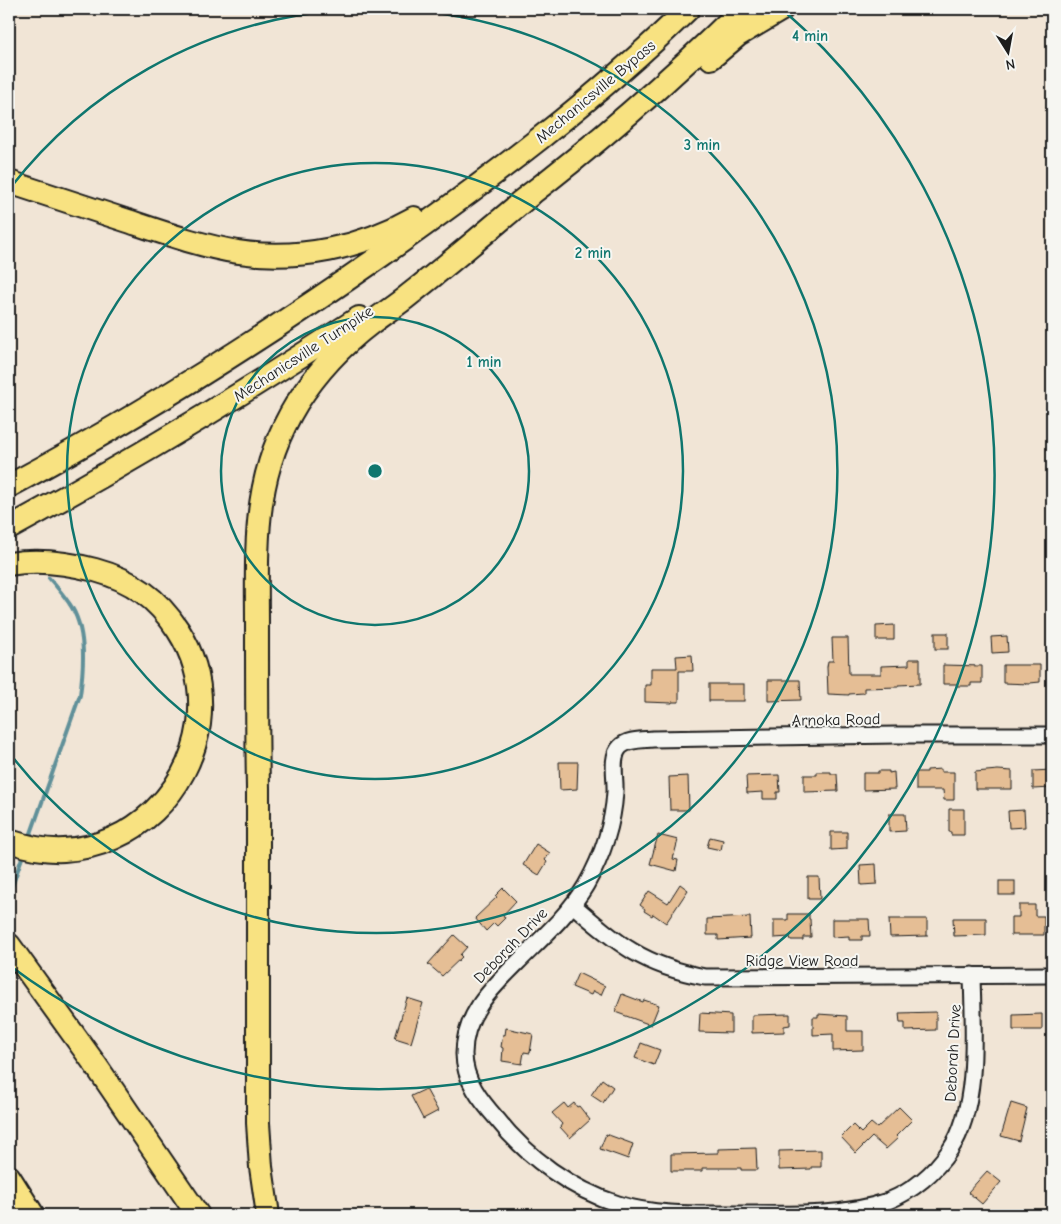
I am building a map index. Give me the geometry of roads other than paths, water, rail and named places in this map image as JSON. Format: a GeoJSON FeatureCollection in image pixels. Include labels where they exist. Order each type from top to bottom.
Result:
{"type":"FeatureCollection","features":[{"type":"Feature","properties":{"kind":"highway","name":"Mechanicsville Bypass"},"geometry":{"type":"LineString","coordinates":[[9,486],[151,406],[274,329],[424,226],[574,110],[643,51],[688,9]]}},
{"type":"Feature","properties":{"kind":"highway"},"geometry":{"type":"LineString","coordinates":[[582,154],[654,92],[742,9]]}},
{"type":"Feature","properties":{"kind":"highway"},"geometry":{"type":"LineString","coordinates":[[582,154],[691,75],[738,36],[782,9]]}},
{"type":"Feature","properties":{"kind":"highway"},"geometry":{"type":"LineString","coordinates":[[9,182],[205,245],[240,252],[278,254],[307,253],[335,249],[380,236],[431,208],[643,51]]}},
{"type":"Feature","properties":{"kind":"highway","name":"Mechanicsville Turnpike"},"geometry":{"type":"LineString","coordinates":[[9,528],[129,461],[250,389],[434,266],[582,154]]}},
{"type":"Feature","properties":{"kind":"highway"},"geometry":{"type":"LineString","coordinates":[[268,1215],[261,1167],[258,1123],[257,538],[260,505],[266,474],[275,447],[287,421],[316,377],[332,358],[355,336],[429,279],[530,195]]}},
{"type":"Feature","properties":{"kind":"highway"},"geometry":{"type":"LineString","coordinates":[[9,564],[40,562],[67,564],[115,575],[127,581],[157,603],[171,619],[184,639],[197,673],[200,707],[197,735],[189,762],[171,793],[158,809],[128,832],[85,848],[64,850],[43,850],[9,841]]}},
{"type":"Feature","properties":{"kind":"highway"},"geometry":{"type":"LineString","coordinates":[[9,945],[97,1067],[198,1215]]}},
{"type":"Feature","properties":{"kind":"highway"},"geometry":{"type":"LineString","coordinates":[[9,1177],[33,1215]]}},
{"type":"Feature","properties":{"kind":"street","name":"Arnoka Road"},"geometry":{"type":"LineString","coordinates":[[622,744],[652,739],[1052,735]]}},
{"type":"Feature","properties":{"kind":"street","name":"Deborah Drive"},"geometry":{"type":"LineString","coordinates":[[622,744],[615,756],[616,788],[610,829],[601,855],[586,885],[573,905],[487,993],[470,1021],[466,1038],[464,1055],[467,1072],[480,1100],[520,1144],[567,1180],[586,1191],[631,1208],[660,1212],[736,1215],[837,1211],[871,1206],[908,1191],[936,1168],[951,1149],[960,1131],[968,1107],[973,1033],[972,975]]}},
{"type":"Feature","properties":{"kind":"street","name":"Ridge View Road"},"geometry":{"type":"LineString","coordinates":[[573,905],[613,939],[634,953],[660,966],[682,973],[705,977],[1052,975]]}},
{"type":"Feature","properties":{"kind":"waterway"},"geometry":{"type":"LineString","coordinates":[[29,839],[80,695],[83,660],[81,635],[75,613],[49,578]]}},
{"type":"Feature","properties":{"kind":"waterway"},"geometry":{"type":"LineString","coordinates":[[9,895],[24,852]]}}]}
